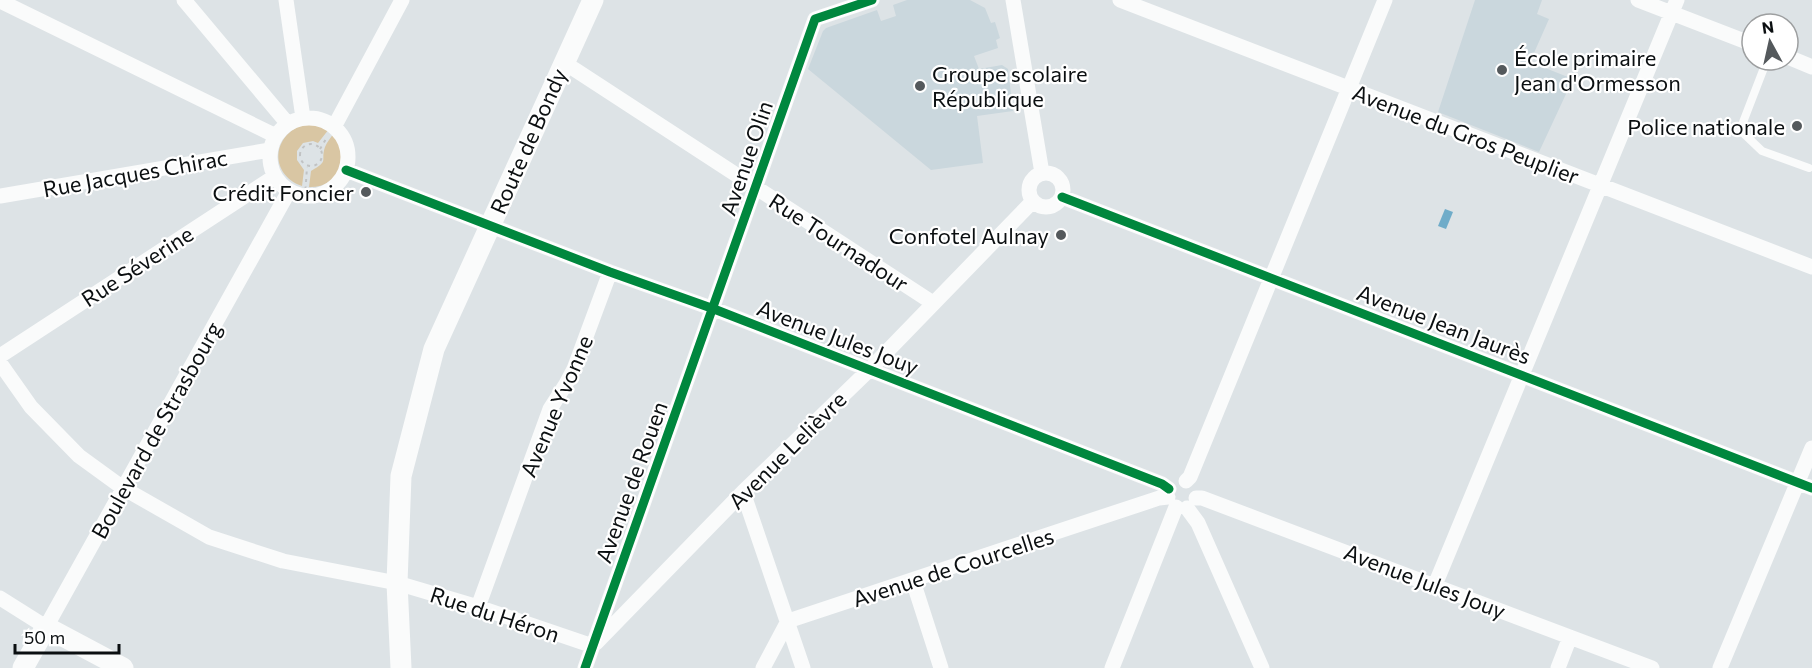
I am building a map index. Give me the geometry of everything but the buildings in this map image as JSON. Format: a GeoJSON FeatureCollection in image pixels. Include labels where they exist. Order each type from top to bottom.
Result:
{"type":"FeatureCollection","features":[{"type":"Feature","properties":{"kind":"street"},"geometry":{"type":"LineString","coordinates":[[184,0],[296,121]]}},
{"type":"Feature","properties":{"kind":"street"},"geometry":{"type":"LineString","coordinates":[[286,0],[296,121]]}},
{"type":"Feature","properties":{"kind":"street"},"geometry":{"type":"LineString","coordinates":[[334,127],[402,0]]}},
{"type":"Feature","properties":{"kind":"street","name":"Route de Bondy"},"geometry":{"type":"LineString","coordinates":[[401,668],[397,583],[400,476],[434,349],[593,0]]}},
{"type":"Feature","properties":{"kind":"street","name":"Avenue Olin"},"geometry":{"type":"LineString","coordinates":[[714,309],[815,19],[872,0]]}},
{"type":"Feature","properties":{"kind":"street"},"geometry":{"type":"LineString","coordinates":[[1013,0],[1042,173]]}},
{"type":"Feature","properties":{"kind":"street","name":"Avenue du Gros Peuplier"},"geometry":{"type":"LineString","coordinates":[[1120,0],[1812,267]]}},
{"type":"Feature","properties":{"kind":"street"},"geometry":{"type":"LineString","coordinates":[[1271,278],[1385,0]]}},
{"type":"Feature","properties":{"kind":"street"},"geometry":{"type":"LineString","coordinates":[[1638,0],[1674,6],[1740,38]]}},
{"type":"Feature","properties":{"kind":"street"},"geometry":{"type":"LineString","coordinates":[[0,1],[273,143]]}},
{"type":"Feature","properties":{"kind":"street"},"geometry":{"type":"LineString","coordinates":[[1435,585],[1674,6]]}},
{"type":"Feature","properties":{"kind":"street","name":"Rue Tournadour"},"geometry":{"type":"LineString","coordinates":[[563,64],[933,303]]}},
{"type":"Feature","properties":{"kind":"street"},"geometry":{"type":"LineString","coordinates":[[314,118],[334,127],[342,135],[347,146],[348,158],[346,170],[335,187],[326,193],[305,197],[281,185],[274,177],[269,159],[273,143],[296,121],[314,118]]}},
{"type":"Feature","properties":{"kind":"street","name":"Rue Jacques Chirac"},"geometry":{"type":"LineString","coordinates":[[0,196],[273,143]]}},
{"type":"Feature","properties":{"kind":"street","name":"Avenue Jules Jouy"},"geometry":{"type":"LineString","coordinates":[[346,170],[610,272],[714,309],[1154,480],[1179,500],[1202,498],[1653,668]]}},
{"type":"Feature","properties":{"kind":"street"},"geometry":{"type":"LineString","coordinates":[[1042,173],[1054,175],[1062,184],[1062,197],[1059,202],[1048,207],[1037,205],[1029,197],[1028,187],[1033,178],[1042,173]]}},
{"type":"Feature","properties":{"kind":"street","name":"Rue Séverine"},"geometry":{"type":"LineString","coordinates":[[0,356],[274,177]]}},
{"type":"Feature","properties":{"kind":"street","name":"Boulevard de Strasbourg"},"geometry":{"type":"LineString","coordinates":[[23,668],[289,191]]}},
{"type":"Feature","properties":{"kind":"street","name":"Avenue Jean Jaurès"},"geometry":{"type":"LineString","coordinates":[[1062,197],[1805,485]]}},
{"type":"Feature","properties":{"kind":"street","name":"Avenue Lelièvre"},"geometry":{"type":"LineString","coordinates":[[593,646],[1032,202]]}},
{"type":"Feature","properties":{"kind":"street","name":"Avenue Yvonne"},"geometry":{"type":"LineString","coordinates":[[478,607],[550,408],[574,369],[610,272]]}},
{"type":"Feature","properties":{"kind":"street","name":"Avenue de Courcelles"},"geometry":{"type":"LineString","coordinates":[[788,621],[1159,498],[1179,500],[1174,483],[1186,481],[1271,278]]}},
{"type":"Feature","properties":{"kind":"street","name":"Avenue de Rouen"},"geometry":{"type":"LineString","coordinates":[[585,668],[714,309]]}},
{"type":"Feature","properties":{"kind":"street","name":"Rue du Héron"},"geometry":{"type":"LineString","coordinates":[[0,363],[31,407],[80,456],[123,488],[209,537],[282,561],[397,583],[478,607],[593,646]]}},
{"type":"Feature","properties":{"kind":"street"},"geometry":{"type":"LineString","coordinates":[[1720,668],[1805,485],[1812,448]]}},
{"type":"Feature","properties":{"kind":"street"},"geometry":{"type":"LineString","coordinates":[[743,492],[803,668]]}},
{"type":"Feature","properties":{"kind":"street"},"geometry":{"type":"LineString","coordinates":[[1112,668],[1179,500],[1198,523],[1262,668]]}},
{"type":"Feature","properties":{"kind":"street"},"geometry":{"type":"LineString","coordinates":[[913,581],[941,668]]}},
{"type":"Feature","properties":{"kind":"street"},"geometry":{"type":"LineString","coordinates":[[0,598],[46,627],[123,668]]}},
{"type":"Feature","properties":{"kind":"street"},"geometry":{"type":"LineString","coordinates":[[763,668],[788,621]]}},
{"type":"Feature","properties":{"kind":"street"},"geometry":{"type":"LineString","coordinates":[[1558,668],[1570,637]]}},
{"type":"Feature","properties":{"kind":"lane"},"geometry":{"type":"LineString","coordinates":[[1762,72],[1740,130],[1762,151],[1809,168]]}},
{"type":"Feature","properties":{"kind":"path"},"geometry":{"type":"LineString","coordinates":[[307,145],[314,145],[321,152],[321,160],[315,166],[308,166],[300,159],[300,152],[307,145]]}},
{"type":"Feature","properties":{"kind":"path"},"geometry":{"type":"LineString","coordinates":[[305,197],[308,166]]}},
{"type":"Feature","properties":{"kind":"shaded area","name":"Groupe scolaire République"},"geometry":{"type":"Polygon","coordinates":[[[907,0],[970,0],[985,8],[991,23],[995,22],[1000,38],[996,40],[998,48],[974,56],[979,69],[1002,65],[1008,69],[1013,111],[977,116],[983,163],[931,170],[808,69],[826,28],[877,10],[881,21],[896,16],[893,5],[907,0]]]}},
{"type":"Feature","properties":{"kind":"shaded area","name":"École primaire Jean d'Ormesson"},"geometry":{"type":"Polygon","coordinates":[[[1475,0],[1542,0],[1537,14],[1549,19],[1530,62],[1573,79],[1539,152],[1438,112],[1475,0]]]}},
{"type":"Feature","properties":{"kind":"shaded area"},"geometry":{"type":"Polygon","coordinates":[[[306,124],[329,129],[318,143],[313,141],[303,143],[297,151],[297,160],[304,170],[302,186],[284,173],[278,154],[286,136],[306,124]]]}},
{"type":"Feature","properties":{"kind":"shaded area"},"geometry":{"type":"Polygon","coordinates":[[[334,133],[342,151],[340,169],[328,182],[320,186],[309,187],[311,171],[322,163],[325,147],[334,133]]]}},
{"type":"Feature","properties":{"kind":"water"},"geometry":{"type":"Polygon","coordinates":[[[1445,209],[1453,212],[1446,229],[1438,226],[1445,209]]]}},
{"type":"Feature","properties":{"kind":"cycle path"},"geometry":{"type":"LineString","coordinates":[[585,668],[815,19],[872,0]]}},
{"type":"Feature","properties":{"kind":"cycle path"},"geometry":{"type":"LineString","coordinates":[[346,170],[610,272],[714,309],[1162,484],[1169,489]]}},
{"type":"Feature","properties":{"kind":"cycle path"},"geometry":{"type":"LineString","coordinates":[[1062,197],[1812,488]]}},
{"type":"Feature","properties":{"kind":"place","name":"École primaire Jean d'Ormesson"},"geometry":{"type":"Point","coordinates":[1502,70]}},
{"type":"Feature","properties":{"kind":"place","name":"Groupe scolaire République"},"geometry":{"type":"Point","coordinates":[920,86]}},
{"type":"Feature","properties":{"kind":"place","name":"Police nationale"},"geometry":{"type":"Point","coordinates":[1797,126]}},
{"type":"Feature","properties":{"kind":"place","name":"Crédit Foncier"},"geometry":{"type":"Point","coordinates":[366,192]}},
{"type":"Feature","properties":{"kind":"place","name":"Confotel Aulnay"},"geometry":{"type":"Point","coordinates":[1061,235]}}]}
